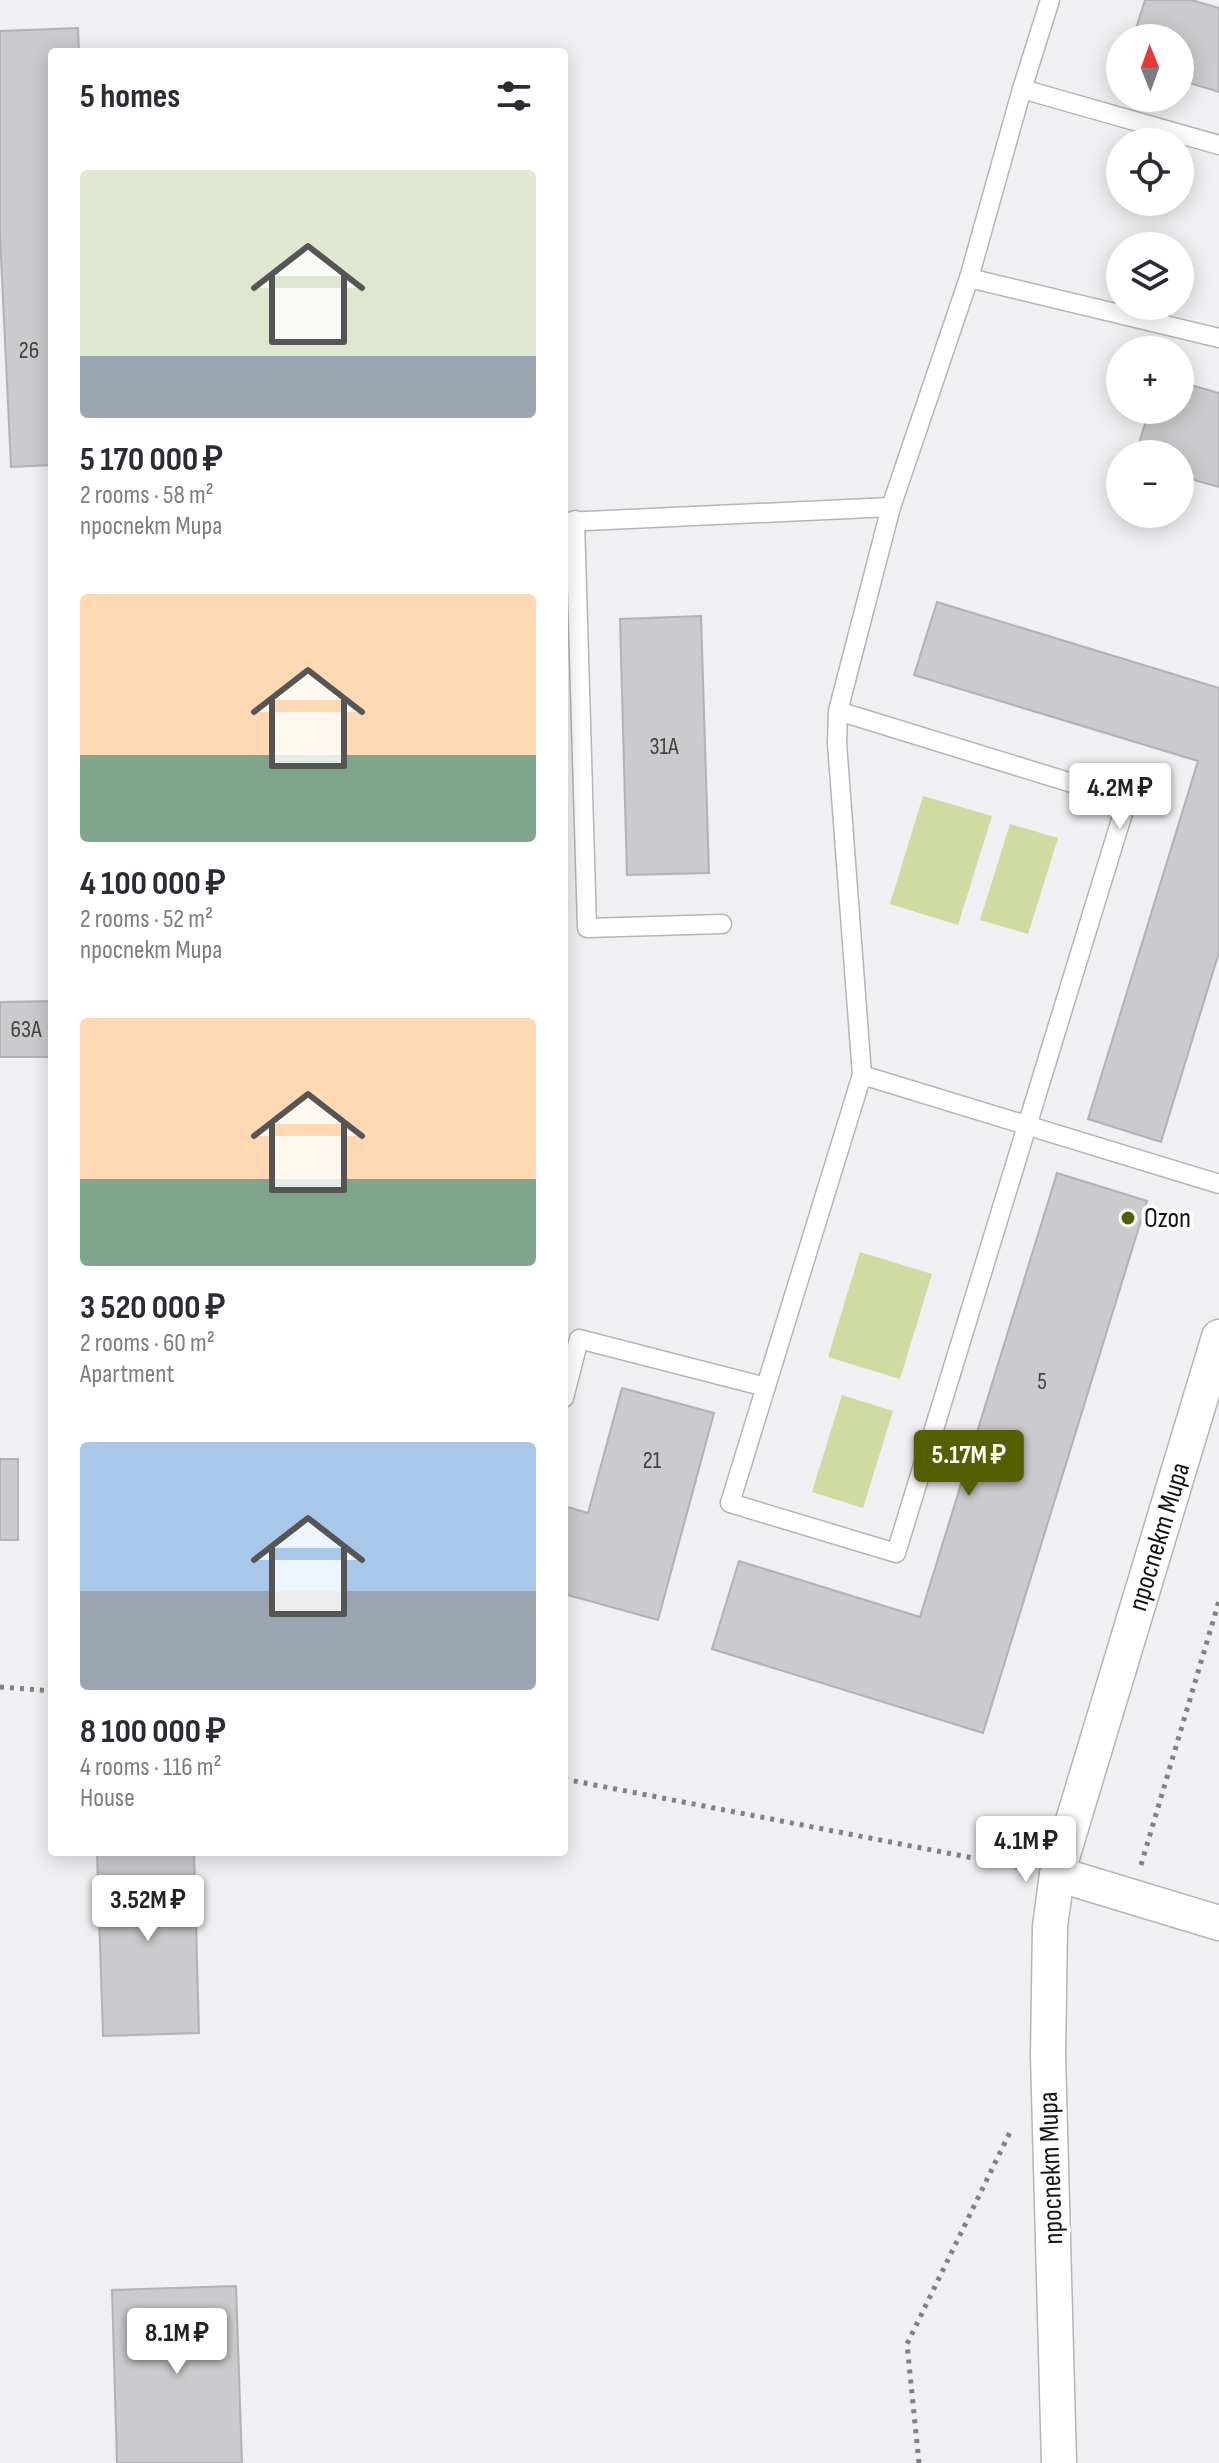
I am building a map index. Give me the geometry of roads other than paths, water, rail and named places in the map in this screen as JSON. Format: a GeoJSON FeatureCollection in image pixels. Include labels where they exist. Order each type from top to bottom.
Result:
{"type":"FeatureCollection","features":[{"type":"Feature","properties":{"kind":"street","name":"проспект Мира"},"geometry":{"type":"LineString","coordinates":[[1059,2463],[1048,2055],[1050,1927],[1057,1874],[1219,1337]]}},
{"type":"Feature","properties":{"kind":"street"},"geometry":{"type":"LineString","coordinates":[[1057,1874],[1219,1923]]}},
{"type":"Feature","properties":{"kind":"lane"},"geometry":{"type":"LineString","coordinates":[[838,711],[1127,800],[896,1553],[730,1503],[862,1075],[837,743],[838,711],[891,507],[969,278],[1050,0]]}},
{"type":"Feature","properties":{"kind":"lane"},"geometry":{"type":"LineString","coordinates":[[1022,89],[1219,145]]}},
{"type":"Feature","properties":{"kind":"lane"},"geometry":{"type":"LineString","coordinates":[[969,278],[1219,338]]}},
{"type":"Feature","properties":{"kind":"lane"},"geometry":{"type":"LineString","coordinates":[[722,924],[587,928],[569,521],[891,507]]}},
{"type":"Feature","properties":{"kind":"lane"},"geometry":{"type":"LineString","coordinates":[[862,1075],[1219,1184]]}},
{"type":"Feature","properties":{"kind":"lane"},"geometry":{"type":"LineString","coordinates":[[568,1382],[579,1339],[766,1387]]}},
{"type":"Feature","properties":{"kind":"place","name":"Ozon"},"geometry":{"type":"Point","coordinates":[1128,1218]}}]}
